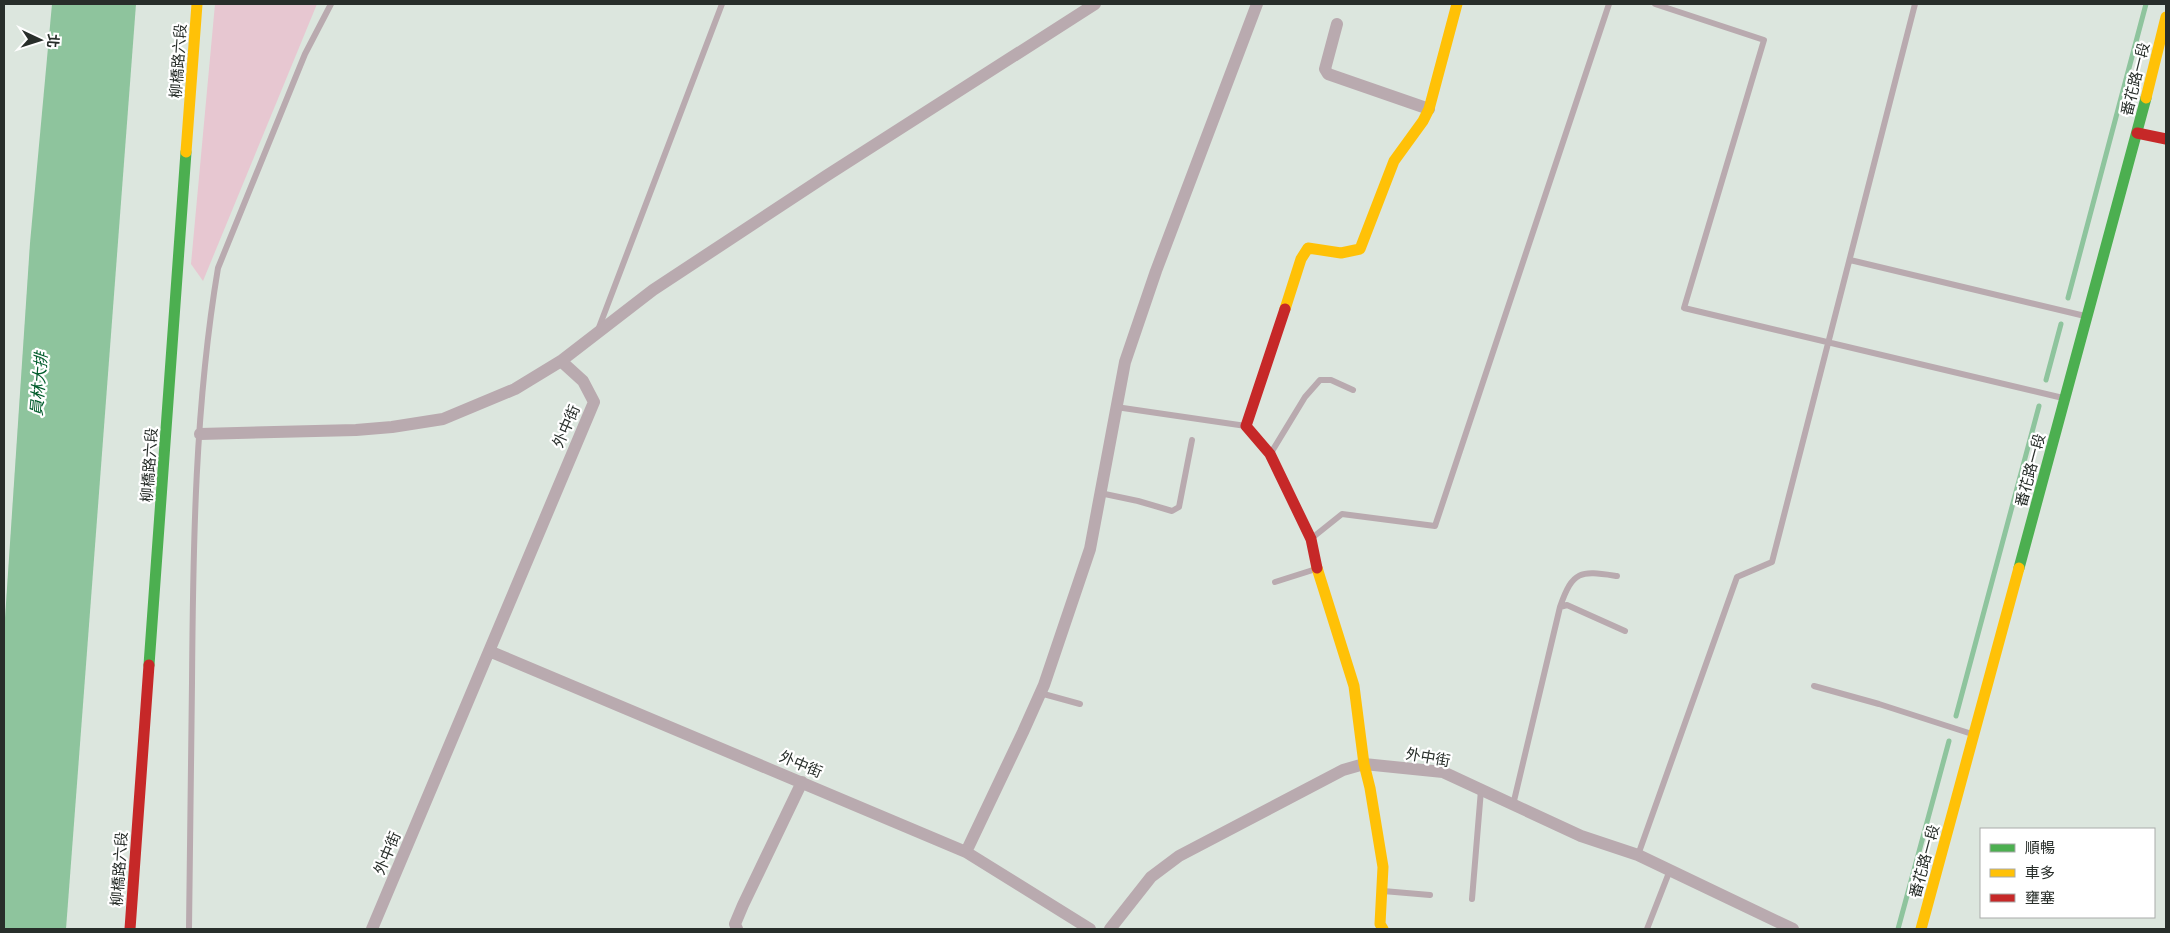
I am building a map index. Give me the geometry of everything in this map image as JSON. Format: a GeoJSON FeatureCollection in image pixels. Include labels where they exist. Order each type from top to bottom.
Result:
{"type":"FeatureCollection","features":[{"type":"Feature","properties":{"kind":"main road","name":"柳橋路六段"},"geometry":{"type":"LineString","coordinates":[[130,929],[197,4]]}},
{"type":"Feature","properties":{"kind":"main road"},"geometry":{"type":"LineString","coordinates":[[1383,929],[1380,924],[1383,867],[1370,788],[1364,764],[1354,686],[1317,568],[1311,539],[1270,454],[1259,438],[1246,426],[1292,284],[1308,248],[1320,248],[1341,254],[1352,253],[1360,249],[1394,161],[1423,121],[1429,108],[1457,4]]}},
{"type":"Feature","properties":{"kind":"main road","name":"番花路一段"},"geometry":{"type":"LineString","coordinates":[[1921,929],[2137,133],[2166,18]]}},
{"type":"Feature","properties":{"kind":"main road"},"geometry":{"type":"LineString","coordinates":[[2137,133],[2166,139]]}},
{"type":"Feature","properties":{"kind":"street"},"geometry":{"type":"LineString","coordinates":[[200,434],[356,430],[392,427],[443,419],[515,388],[561,360],[653,290],[1095,4]]}},
{"type":"Feature","properties":{"kind":"street"},"geometry":{"type":"LineString","coordinates":[[966,852],[1040,693],[1090,549],[1125,362],[1156,271],[1256,4]]}},
{"type":"Feature","properties":{"kind":"street"},"geometry":{"type":"LineString","coordinates":[[1337,24],[1325,68],[1328,74],[1429,108]]}},
{"type":"Feature","properties":{"kind":"street","name":"外中街"},"geometry":{"type":"LineString","coordinates":[[372,929],[594,402],[583,381],[561,360]]}},
{"type":"Feature","properties":{"kind":"street","name":"外中街"},"geometry":{"type":"LineString","coordinates":[[489,651],[966,852],[1090,929]]}},
{"type":"Feature","properties":{"kind":"street","name":"外中街"},"geometry":{"type":"LineString","coordinates":[[1110,929],[1151,877],[1180,856],[1343,770],[1364,764],[1443,772],[1581,836],[1638,855],[1792,929]]}},
{"type":"Feature","properties":{"kind":"street"},"geometry":{"type":"LineString","coordinates":[[737,929],[735,924],[743,905],[802,782]]}},
{"type":"Feature","properties":{"kind":"lane"},"geometry":{"type":"LineString","coordinates":[[189,929],[193,560],[200,434],[212,304],[218,268],[305,54],[332,4]]}},
{"type":"Feature","properties":{"kind":"lane"},"geometry":{"type":"LineString","coordinates":[[597,333],[722,4]]}},
{"type":"Feature","properties":{"kind":"lane"},"geometry":{"type":"LineString","coordinates":[[1311,539],[1342,514],[1435,526],[1609,4]]}},
{"type":"Feature","properties":{"kind":"lane"},"geometry":{"type":"LineString","coordinates":[[1655,4],[1764,40],[1684,308],[2064,398]]}},
{"type":"Feature","properties":{"kind":"lane"},"geometry":{"type":"LineString","coordinates":[[1638,855],[1737,577],[1772,562],[1916,4]]}},
{"type":"Feature","properties":{"kind":"lane"},"geometry":{"type":"LineString","coordinates":[[1850,260],[2086,317]]}},
{"type":"Feature","properties":{"kind":"lane"},"geometry":{"type":"LineString","coordinates":[[1270,454],[1305,397],[1320,380],[1331,380],[1353,390]]}},
{"type":"Feature","properties":{"kind":"lane"},"geometry":{"type":"LineString","coordinates":[[1116,407],[1246,426]]}},
{"type":"Feature","properties":{"kind":"lane"},"geometry":{"type":"LineString","coordinates":[[1099,493],[1138,501],[1172,511],[1179,507],[1192,440]]}},
{"type":"Feature","properties":{"kind":"lane"},"geometry":{"type":"LineString","coordinates":[[1275,582],[1317,568]]}},
{"type":"Feature","properties":{"kind":"lane"},"geometry":{"type":"LineString","coordinates":[[1513,805],[1565,591],[1576,576],[1590,572],[1617,576]]}},
{"type":"Feature","properties":{"kind":"lane"},"geometry":{"type":"LineString","coordinates":[[1560,607],[1567,605],[1625,631]]}},
{"type":"Feature","properties":{"kind":"lane"},"geometry":{"type":"LineString","coordinates":[[1814,686],[1879,704],[1973,735]]}},
{"type":"Feature","properties":{"kind":"lane"},"geometry":{"type":"LineString","coordinates":[[1040,693],[1080,704]]}},
{"type":"Feature","properties":{"kind":"lane"},"geometry":{"type":"LineString","coordinates":[[1472,899],[1481,790]]}},
{"type":"Feature","properties":{"kind":"lane"},"geometry":{"type":"LineString","coordinates":[[1647,929],[1670,870]]}},
{"type":"Feature","properties":{"kind":"lane"},"geometry":{"type":"LineString","coordinates":[[1382,891],[1430,896]]}},
{"type":"Feature","properties":{"kind":"shaded area"},"geometry":{"type":"Polygon","coordinates":[[[215,4],[317,4],[203,281],[191,264],[215,4]]]}},
{"type":"Feature","properties":{"kind":"water","name":"員林大排"},"geometry":{"type":"Polygon","coordinates":[[[52,4],[136,4],[66,929],[4,929],[4,633],[30,243],[52,4]]]}},
{"type":"Feature","properties":{"kind":"waterway"},"geometry":{"type":"LineString","coordinates":[[2068,298],[2146,4]]}},
{"type":"Feature","properties":{"kind":"waterway"},"geometry":{"type":"LineString","coordinates":[[2046,380],[2061,324]]}},
{"type":"Feature","properties":{"kind":"waterway"},"geometry":{"type":"LineString","coordinates":[[1956,716],[2039,406]]}},
{"type":"Feature","properties":{"kind":"waterway"},"geometry":{"type":"LineString","coordinates":[[1898,929],[1949,741]]}},
{"type":"Feature","properties":{"kind":"traffic: fast"},"geometry":{"type":"LineString","coordinates":[[2019,568],[2146,98]]}},
{"type":"Feature","properties":{"kind":"traffic: fast"},"geometry":{"type":"LineString","coordinates":[[149,665],[186,152]]}},
{"type":"Feature","properties":{"kind":"traffic: slow"},"geometry":{"type":"LineString","coordinates":[[186,152],[197,4]]}},
{"type":"Feature","properties":{"kind":"traffic: slow"},"geometry":{"type":"LineString","coordinates":[[1285,309],[1301,259],[1308,248],[1341,253],[1360,249],[1394,161],[1423,121],[1429,109],[1457,4]]}},
{"type":"Feature","properties":{"kind":"traffic: slow"},"geometry":{"type":"LineString","coordinates":[[2146,98],[2166,17]]}},
{"type":"Feature","properties":{"kind":"traffic: slow"},"geometry":{"type":"LineString","coordinates":[[1317,568],[1354,686],[1364,764],[1370,788],[1383,867],[1380,924],[1383,929]]}},
{"type":"Feature","properties":{"kind":"traffic: slow"},"geometry":{"type":"LineString","coordinates":[[1921,929],[2019,568]]}},
{"type":"Feature","properties":{"kind":"traffic: jam"},"geometry":{"type":"LineString","coordinates":[[2137,133],[2166,139]]}},
{"type":"Feature","properties":{"kind":"traffic: jam"},"geometry":{"type":"LineString","coordinates":[[1285,309],[1246,426],[1270,454],[1311,539],[1317,568]]}},
{"type":"Feature","properties":{"kind":"traffic: jam"},"geometry":{"type":"LineString","coordinates":[[130,929],[149,665]]}}]}
